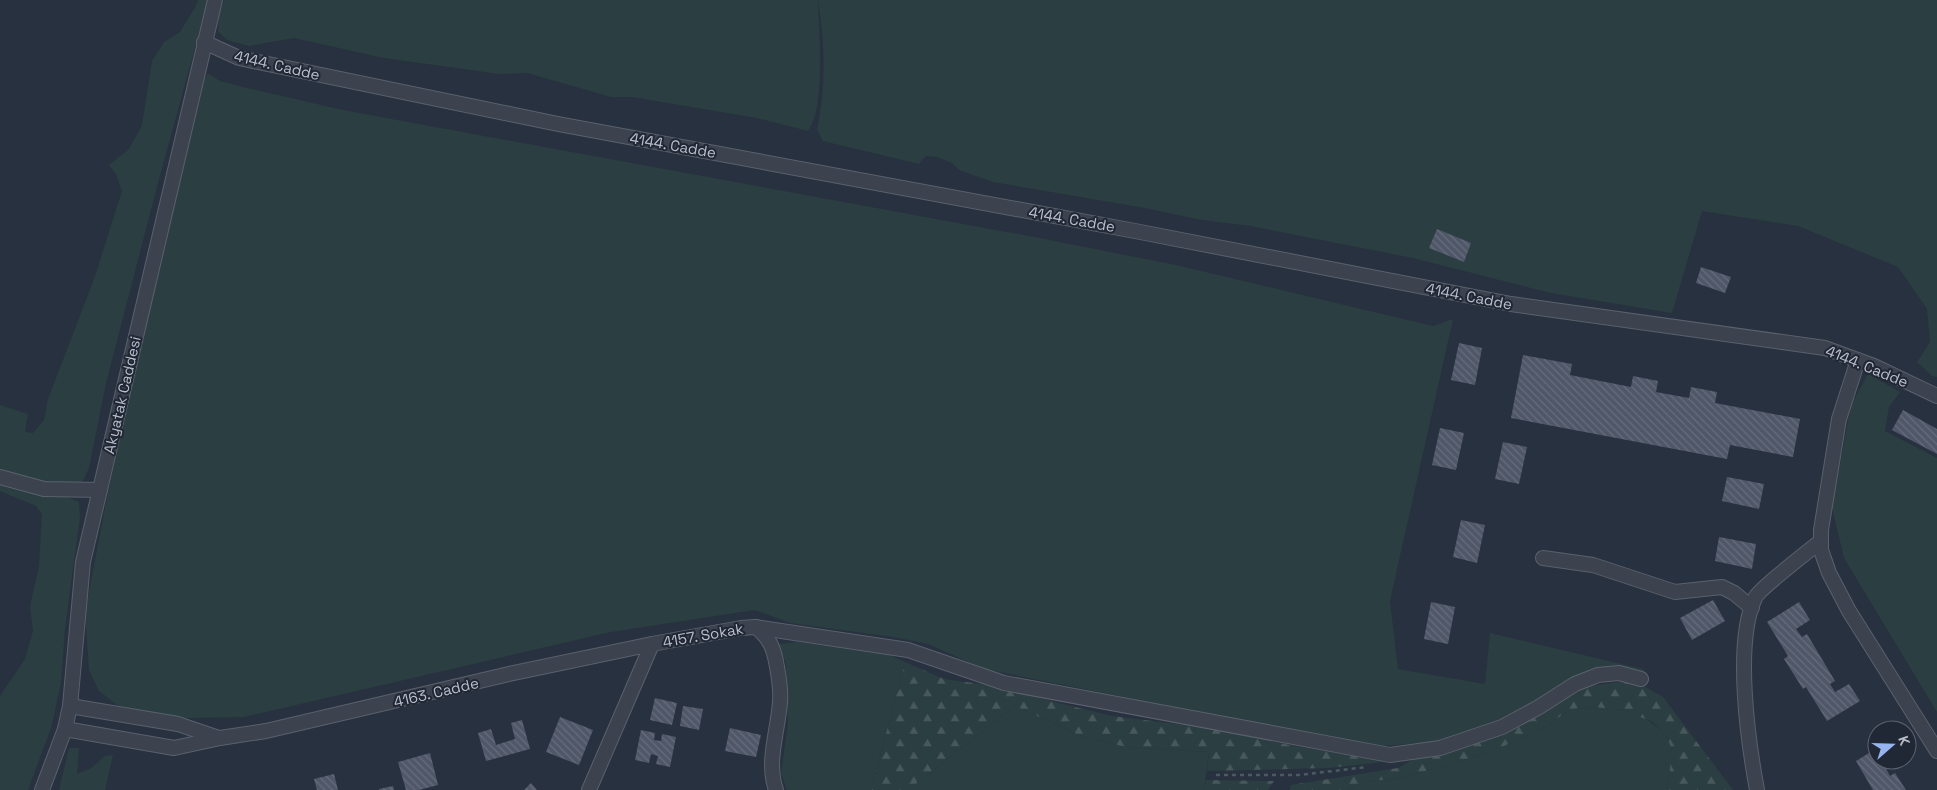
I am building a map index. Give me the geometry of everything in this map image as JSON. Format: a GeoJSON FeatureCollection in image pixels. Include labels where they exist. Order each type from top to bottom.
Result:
{"type":"FeatureCollection","features":[{"type":"Feature","properties":{"kind":"street","name":"Akyatak Caddesi"},"geometry":{"type":"LineString","coordinates":[[42,790],[65,729],[70,706],[83,562],[215,0]]}},
{"type":"Feature","properties":{"kind":"street","name":"4144. Cadde"},"geometry":{"type":"LineString","coordinates":[[204,42],[239,58],[558,124],[1135,231],[1511,304],[1824,348],[1858,360],[1937,396]]}},
{"type":"Feature","properties":{"kind":"street"},"geometry":{"type":"LineString","coordinates":[[1858,360],[1839,419],[1828,475],[1821,530],[1821,550],[1829,573],[1849,611],[1937,751]]}},
{"type":"Feature","properties":{"kind":"street"},"geometry":{"type":"LineString","coordinates":[[0,477],[44,488],[100,490]]}},
{"type":"Feature","properties":{"kind":"street"},"geometry":{"type":"LineString","coordinates":[[1757,790],[1743,675],[1746,629],[1755,596],[1821,541]]}},
{"type":"Feature","properties":{"kind":"street"},"geometry":{"type":"LineString","coordinates":[[1543,558],[1593,565],[1675,592],[1722,587],[1734,593],[1752,608]]}},
{"type":"Feature","properties":{"kind":"street"},"geometry":{"type":"LineString","coordinates":[[755,627],[768,637],[776,658],[780,682],[780,701],[771,769],[776,790]]}},
{"type":"Feature","properties":{"kind":"street","name":"4157. Sokak"},"geometry":{"type":"LineString","coordinates":[[652,644],[755,627],[908,650],[1004,683],[1390,754],[1440,748],[1502,727],[1539,707],[1574,684],[1598,675],[1619,673],[1641,679]]}},
{"type":"Feature","properties":{"kind":"street"},"geometry":{"type":"LineString","coordinates":[[589,790],[652,644]]}},
{"type":"Feature","properties":{"kind":"street","name":"4163. Cadde"},"geometry":{"type":"LineString","coordinates":[[65,729],[174,748],[266,731],[509,674],[652,644]]}},
{"type":"Feature","properties":{"kind":"street","name":"4163. Cadde"},"geometry":{"type":"LineString","coordinates":[[70,706],[178,724],[220,738]]}},
{"type":"Feature","properties":{"kind":"path"},"geometry":{"type":"LineString","coordinates":[[1216,775],[1299,775],[1372,766]]}},
{"type":"Feature","properties":{"kind":"green space"},"geometry":{"type":"Polygon","coordinates":[[[198,0],[208,0],[106,383],[89,468],[81,485],[47,483],[0,472],[0,405],[28,414],[25,432],[33,433],[44,420],[48,399],[94,279],[122,191],[116,174],[109,165],[129,149],[142,125],[152,61],[164,42],[180,32],[198,0]]]}},
{"type":"Feature","properties":{"kind":"green space"},"geometry":{"type":"Polygon","coordinates":[[[224,0],[818,0],[820,68],[817,105],[814,120],[808,131],[757,118],[632,97],[611,97],[527,73],[499,74],[384,58],[294,38],[249,46],[227,40],[218,31],[219,16],[224,0]]]}},
{"type":"Feature","properties":{"kind":"green space"},"geometry":{"type":"Polygon","coordinates":[[[818,0],[1937,0],[1937,377],[1932,376],[1917,362],[1930,342],[1927,309],[1898,267],[1798,226],[1702,211],[1672,313],[1551,293],[1413,258],[1250,226],[1202,220],[1139,207],[993,182],[959,170],[952,163],[937,157],[926,156],[919,164],[823,141],[817,130],[824,65],[818,0]]]}},
{"type":"Feature","properties":{"kind":"green space"},"geometry":{"type":"Polygon","coordinates":[[[208,73],[220,81],[343,110],[1029,236],[1176,265],[1433,326],[1453,319],[1390,601],[1398,669],[1485,684],[1490,633],[1643,669],[1649,677],[1621,668],[1601,667],[1571,678],[1533,705],[1494,725],[1440,742],[1378,746],[1324,737],[984,669],[928,644],[893,637],[790,623],[755,610],[611,632],[244,717],[186,718],[142,712],[117,705],[99,691],[89,670],[85,613],[107,497],[171,209],[203,80],[208,73]]]}},
{"type":"Feature","properties":{"kind":"green space"},"geometry":{"type":"Polygon","coordinates":[[[1868,374],[1900,392],[1889,407],[1885,431],[1937,458],[1937,712],[1844,558],[1832,508],[1851,405],[1868,374]]]}},
{"type":"Feature","properties":{"kind":"green space"},"geometry":{"type":"Polygon","coordinates":[[[0,482],[14,488],[67,497],[79,502],[80,517],[65,629],[61,684],[51,728],[28,790],[0,790],[0,696],[25,659],[33,631],[30,606],[39,566],[42,514],[36,506],[0,491],[0,482]]]}},
{"type":"Feature","properties":{"kind":"green space"},"geometry":{"type":"Polygon","coordinates":[[[797,642],[889,655],[905,662],[871,790],[787,790],[781,774],[788,723],[786,663],[777,644],[797,642]]]}},
{"type":"Feature","properties":{"kind":"green space"},"geometry":{"type":"Polygon","coordinates":[[[905,662],[944,679],[981,684],[1112,716],[1201,727],[1295,746],[1391,761],[1329,768],[1207,771],[1209,752],[1126,747],[1083,737],[1015,706],[908,790],[871,790],[905,662]]]}},
{"type":"Feature","properties":{"kind":"green space"},"geometry":{"type":"Polygon","coordinates":[[[1628,681],[1642,685],[1663,697],[1733,790],[1666,790],[1672,750],[1667,737],[1653,722],[1622,710],[1593,707],[1571,709],[1545,727],[1489,753],[1404,777],[1367,782],[1348,790],[1290,790],[1291,785],[1398,768],[1418,757],[1487,740],[1563,700],[1582,687],[1628,681]]]}},
{"type":"Feature","properties":{"kind":"green space"},"geometry":{"type":"Polygon","coordinates":[[[1015,706],[1083,737],[1126,747],[1209,752],[1204,790],[908,790],[1015,706]]]}},
{"type":"Feature","properties":{"kind":"green space"},"geometry":{"type":"Polygon","coordinates":[[[1593,707],[1628,712],[1644,718],[1660,729],[1670,743],[1672,751],[1666,790],[1348,790],[1367,782],[1404,777],[1489,753],[1545,727],[1571,709],[1593,707]]]}},
{"type":"Feature","properties":{"kind":"green space"},"geometry":{"type":"Polygon","coordinates":[[[69,748],[79,748],[77,774],[91,768],[105,756],[113,755],[105,790],[59,790],[69,748]]]}},
{"type":"Feature","properties":{"kind":"green space"},"geometry":{"type":"Polygon","coordinates":[[[1206,780],[1274,781],[1268,790],[1204,790],[1206,780]]]}},
{"type":"Feature","properties":{"kind":"building"},"geometry":{"type":"Polygon","coordinates":[[[1437,229],[1471,243],[1464,262],[1429,248],[1437,229]]]}},
{"type":"Feature","properties":{"kind":"building"},"geometry":{"type":"Polygon","coordinates":[[[1701,267],[1731,277],[1725,293],[1696,283],[1701,267]]]}},
{"type":"Feature","properties":{"kind":"building"},"geometry":{"type":"Polygon","coordinates":[[[1459,343],[1482,348],[1475,385],[1451,380],[1459,343]]]}},
{"type":"Feature","properties":{"kind":"building"},"geometry":{"type":"Polygon","coordinates":[[[1523,355],[1572,364],[1570,375],[1631,387],[1633,376],[1658,381],[1656,392],[1689,398],[1691,387],[1717,392],[1715,403],[1800,419],[1793,457],[1730,445],[1727,459],[1511,418],[1523,355]]]}},
{"type":"Feature","properties":{"kind":"building"},"geometry":{"type":"Polygon","coordinates":[[[1903,410],[1937,429],[1937,454],[1892,430],[1903,410]]]}},
{"type":"Feature","properties":{"kind":"building"},"geometry":{"type":"Polygon","coordinates":[[[1440,428],[1464,433],[1456,470],[1432,465],[1440,428]]]}},
{"type":"Feature","properties":{"kind":"building"},"geometry":{"type":"Polygon","coordinates":[[[1503,442],[1527,447],[1519,484],[1495,479],[1503,442]]]}},
{"type":"Feature","properties":{"kind":"building"},"geometry":{"type":"Polygon","coordinates":[[[1727,477],[1764,484],[1759,509],[1722,501],[1727,477]]]}},
{"type":"Feature","properties":{"kind":"building"},"geometry":{"type":"Polygon","coordinates":[[[1461,520],[1485,525],[1477,563],[1453,557],[1461,520]]]}},
{"type":"Feature","properties":{"kind":"building"},"geometry":{"type":"Polygon","coordinates":[[[1719,537],[1756,544],[1752,569],[1715,561],[1719,537]]]}},
{"type":"Feature","properties":{"kind":"building"},"geometry":{"type":"Polygon","coordinates":[[[1713,600],[1725,621],[1692,640],[1680,618],[1713,600]]]}},
{"type":"Feature","properties":{"kind":"building"},"geometry":{"type":"Polygon","coordinates":[[[1431,602],[1455,607],[1448,644],[1424,639],[1431,602]]]}},
{"type":"Feature","properties":{"kind":"building"},"geometry":{"type":"Polygon","coordinates":[[[1799,602],[1810,620],[1796,629],[1802,637],[1807,634],[1835,681],[1830,684],[1835,692],[1849,684],[1860,701],[1827,721],[1806,687],[1803,689],[1784,659],[1788,656],[1767,622],[1799,602]]]}},
{"type":"Feature","properties":{"kind":"building"},"geometry":{"type":"Polygon","coordinates":[[[655,698],[677,703],[672,725],[650,720],[655,698]]]}},
{"type":"Feature","properties":{"kind":"building"},"geometry":{"type":"Polygon","coordinates":[[[683,706],[703,709],[699,730],[680,726],[683,706]]]}},
{"type":"Feature","properties":{"kind":"building"},"geometry":{"type":"Polygon","coordinates":[[[560,717],[593,730],[579,765],[546,752],[560,717]]]}},
{"type":"Feature","properties":{"kind":"building"},"geometry":{"type":"Polygon","coordinates":[[[522,720],[530,749],[486,761],[478,733],[491,729],[496,745],[515,739],[511,723],[522,720]]]}},
{"type":"Feature","properties":{"kind":"building"},"geometry":{"type":"Polygon","coordinates":[[[730,728],[761,735],[756,757],[725,751],[730,728]]]}},
{"type":"Feature","properties":{"kind":"building"},"geometry":{"type":"Polygon","coordinates":[[[641,730],[655,733],[654,740],[661,741],[662,734],[676,737],[670,767],[656,764],[658,756],[651,754],[649,763],[635,760],[641,730]]]}},
{"type":"Feature","properties":{"kind":"building"},"geometry":{"type":"Polygon","coordinates":[[[430,753],[438,785],[419,790],[406,790],[398,762],[430,753]]]}},
{"type":"Feature","properties":{"kind":"building"},"geometry":{"type":"Polygon","coordinates":[[[1867,754],[1867,770],[1887,770],[1890,776],[1895,773],[1906,790],[1873,790],[1856,761],[1867,754]]]}},
{"type":"Feature","properties":{"kind":"building"},"geometry":{"type":"Polygon","coordinates":[[[334,774],[338,790],[317,790],[314,779],[334,774]]]}},
{"type":"Feature","properties":{"kind":"building"},"geometry":{"type":"Polygon","coordinates":[[[531,783],[537,790],[524,790],[531,783]]]}},
{"type":"Feature","properties":{"kind":"building"},"geometry":{"type":"Polygon","coordinates":[[[393,786],[394,790],[379,790],[379,789],[393,786]]]}}]}
